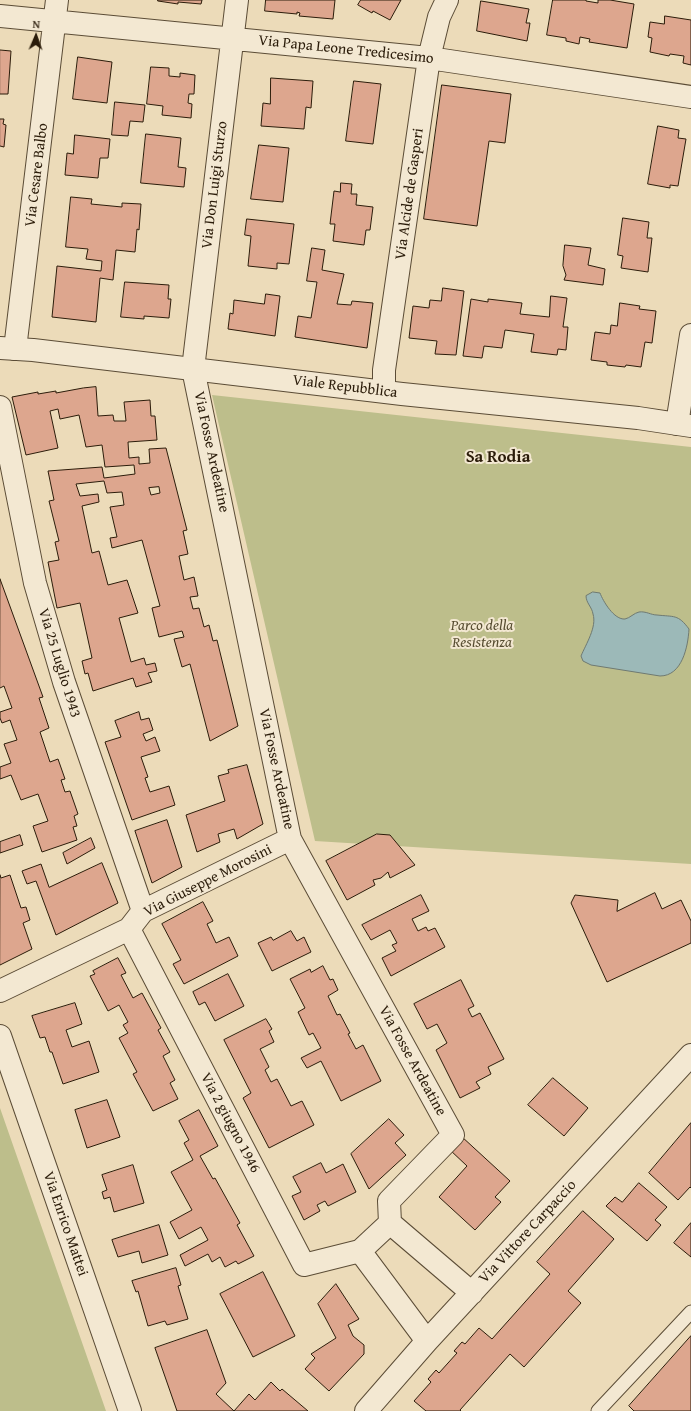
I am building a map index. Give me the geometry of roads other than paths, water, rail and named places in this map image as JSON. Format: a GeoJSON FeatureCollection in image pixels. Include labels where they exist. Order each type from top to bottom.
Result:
{"type":"FeatureCollection","features":[{"type":"Feature","properties":{"kind":"street","name":"Via Cesare Balbo"},"geometry":{"type":"LineString","coordinates":[[8,349],[57,0]]}},
{"type":"Feature","properties":{"kind":"street","name":"Via Don Luigi Sturzo"},"geometry":{"type":"LineString","coordinates":[[193,369],[238,0]]}},
{"type":"Feature","properties":{"kind":"street","name":"Via Alcide de Gasperi"},"geometry":{"type":"LineString","coordinates":[[384,391],[384,370],[429,58],[439,17],[447,0]]}},
{"type":"Feature","properties":{"kind":"street","name":"Via Papa Leone Tredicesimo"},"geometry":{"type":"LineString","coordinates":[[0,16],[429,58],[691,97]]}},
{"type":"Feature","properties":{"kind":"street"},"geometry":{"type":"LineString","coordinates":[[684,425],[691,335]]}},
{"type":"Feature","properties":{"kind":"street","name":"Viale Repubblica"},"geometry":{"type":"LineString","coordinates":[[8,349],[402,394],[638,418],[684,425]]}},
{"type":"Feature","properties":{"kind":"street","name":"Via Fosse Ardeatine"},"geometry":{"type":"LineString","coordinates":[[193,369],[290,839],[453,1135],[389,1201],[390,1222]]}},
{"type":"Feature","properties":{"kind":"street","name":"Via 25 Luglio 1943"},"geometry":{"type":"LineString","coordinates":[[0,407],[35,583],[64,682],[143,911]]}},
{"type":"Feature","properties":{"kind":"street","name":"Via Giuseppe Morosini"},"geometry":{"type":"LineString","coordinates":[[0,991],[129,929],[143,911],[290,839]]}},
{"type":"Feature","properties":{"kind":"street","name":"Via 2 giugno 1946"},"geometry":{"type":"LineString","coordinates":[[129,929],[304,1265],[360,1251]]}},
{"type":"Feature","properties":{"kind":"street","name":"Via Enrico Mattei"},"geometry":{"type":"LineString","coordinates":[[0,1036],[130,1411]]}},
{"type":"Feature","properties":{"kind":"street","name":"Via Vittore Carpaccio"},"geometry":{"type":"LineString","coordinates":[[366,1411],[427,1341],[691,1054]]}},
{"type":"Feature","properties":{"kind":"street"},"geometry":{"type":"LineString","coordinates":[[427,1341],[360,1251],[390,1222],[472,1293]]}},
{"type":"Feature","properties":{"kind":"lane"},"geometry":{"type":"LineString","coordinates":[[598,1411],[691,1312]]}},
{"type":"Feature","properties":{"kind":"water"},"geometry":{"type":"Polygon","coordinates":[[[593,592],[600,593],[613,613],[621,618],[625,619],[642,612],[655,615],[672,616],[682,621],[689,629],[685,652],[679,666],[668,675],[660,676],[591,665],[583,661],[581,656],[594,624],[592,612],[586,596],[593,592]]]}},
{"type":"Feature","properties":{"kind":"district","name":"Sa Rodia"},"geometry":{"type":"Point","coordinates":[498,458]}},
{"type":"Feature","properties":{"kind":"park label","name":"Parco della Resistenza"},"geometry":{"type":"Point","coordinates":[482,634]}}]}
